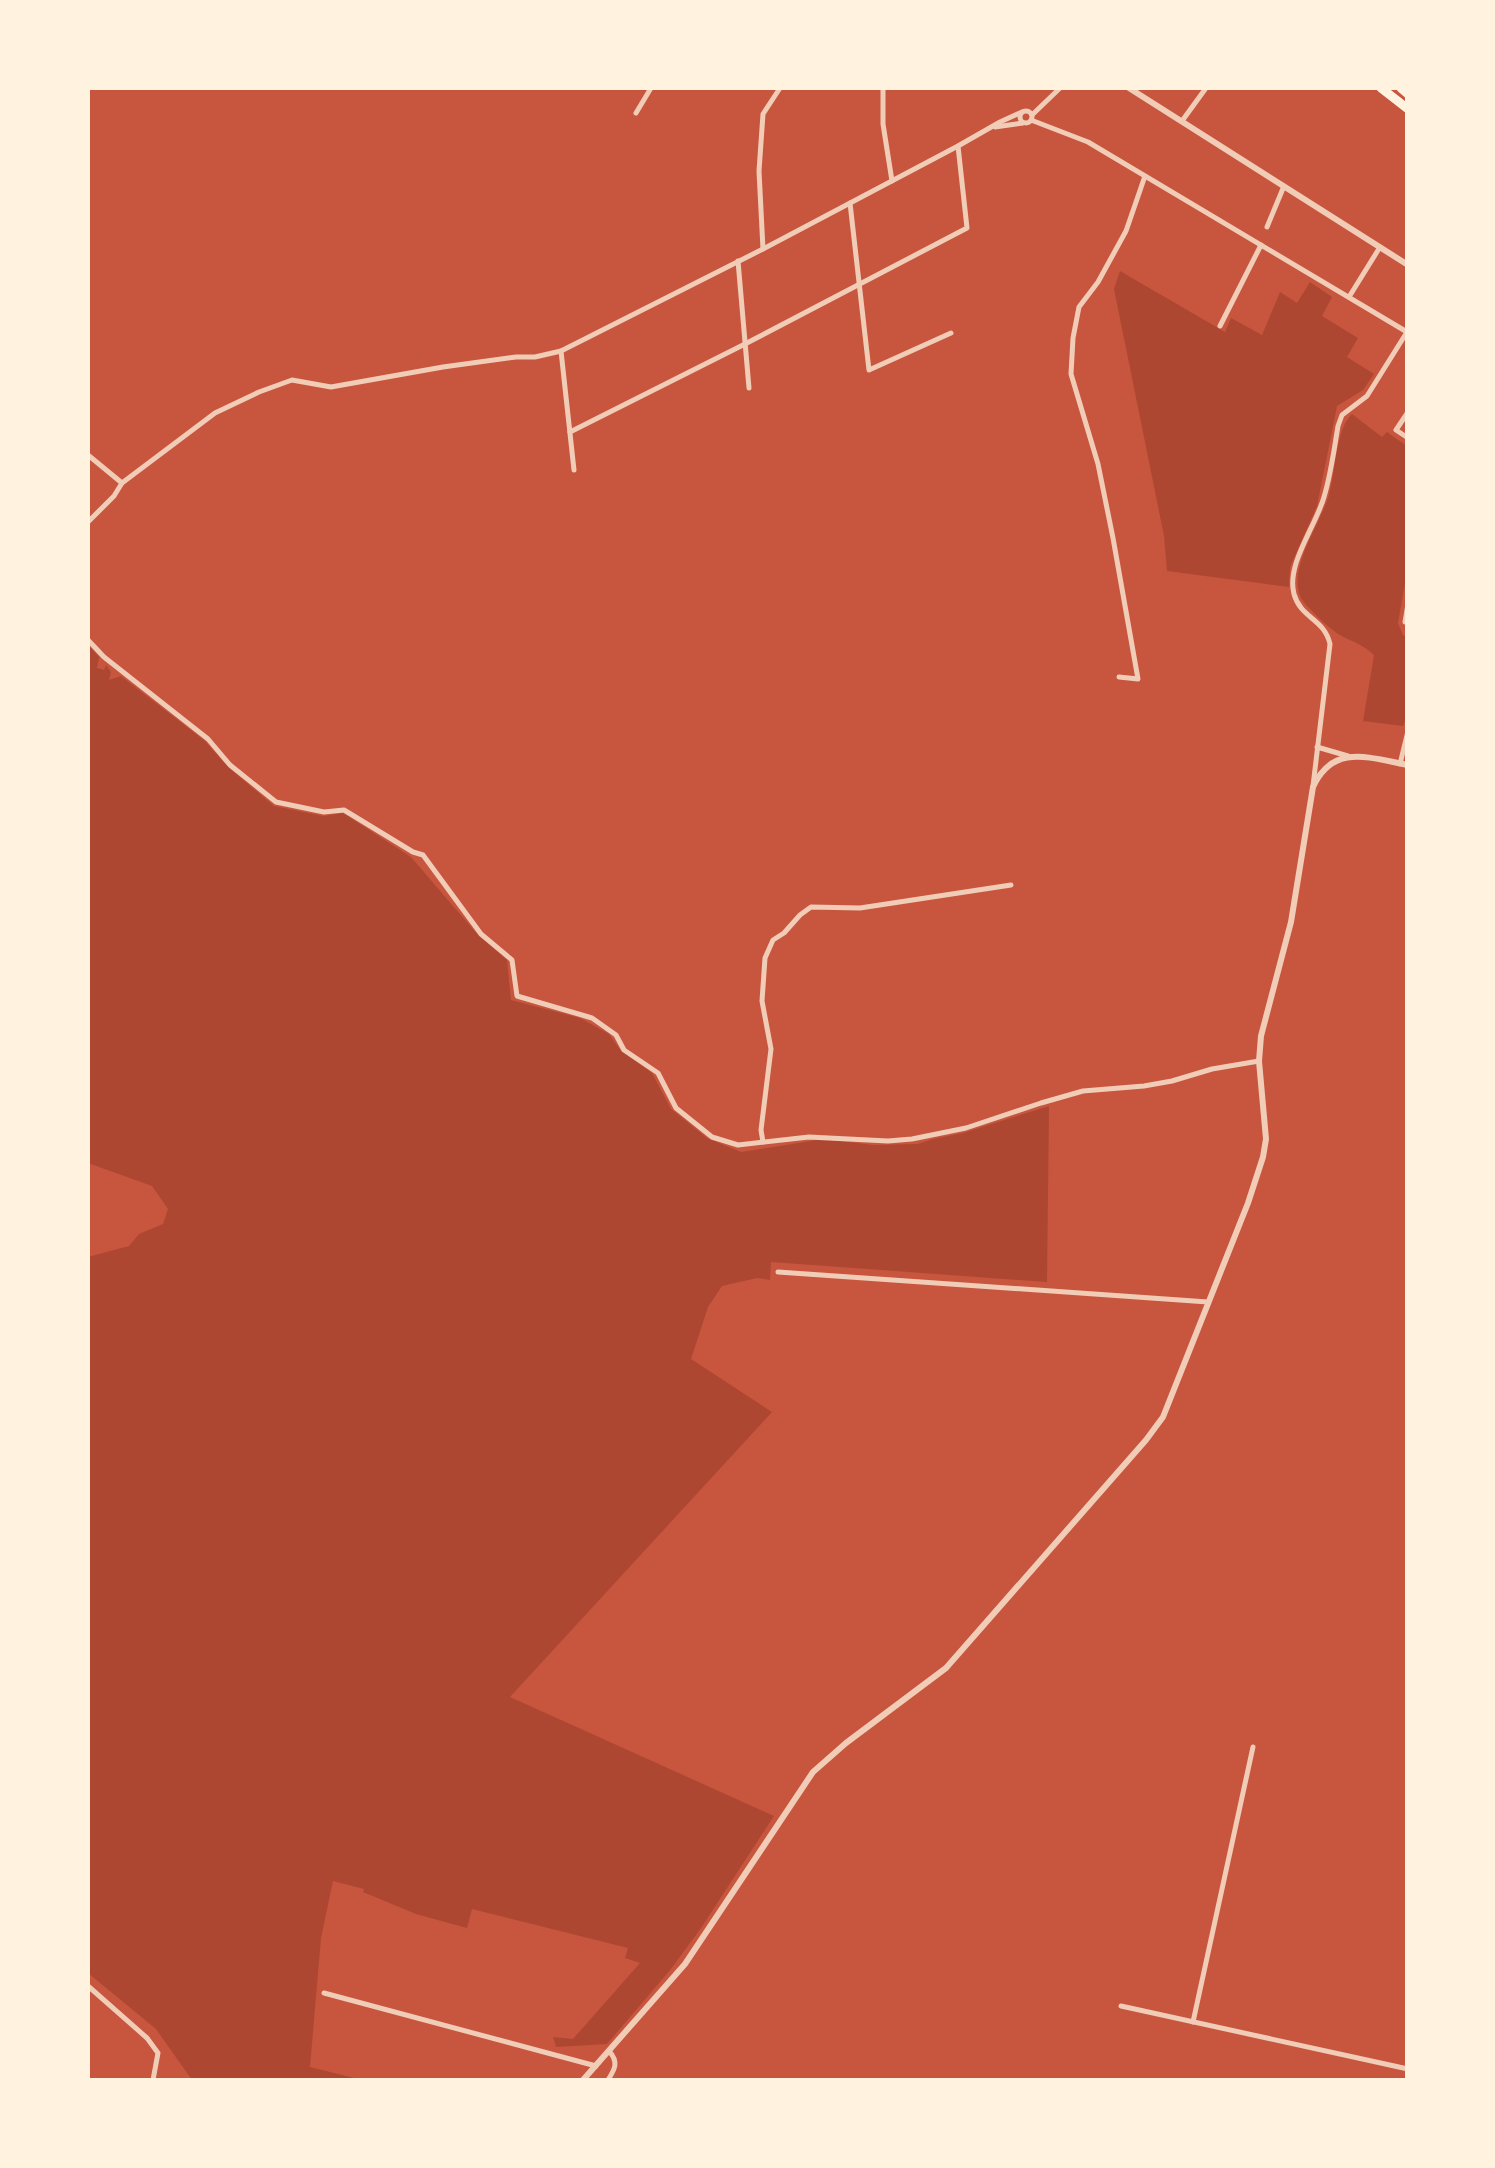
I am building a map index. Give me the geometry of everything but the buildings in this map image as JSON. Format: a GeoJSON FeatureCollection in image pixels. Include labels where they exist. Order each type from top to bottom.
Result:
{"type":"FeatureCollection","features":[{"type":"Feature","properties":{"kind":"main road"},"geometry":{"type":"LineString","coordinates":[[1381,88],[1408,110]]}},
{"type":"Feature","properties":{"kind":"main road"},"geometry":{"type":"LineString","coordinates":[[1401,88],[1408,94]]}},
{"type":"Feature","properties":{"kind":"street"},"geometry":{"type":"LineString","coordinates":[[636,113],[650,88]]}},
{"type":"Feature","properties":{"kind":"street"},"geometry":{"type":"LineString","coordinates":[[763,248],[759,171],[764,114],[780,88]]}},
{"type":"Feature","properties":{"kind":"street"},"geometry":{"type":"LineString","coordinates":[[883,88],[892,181]]}},
{"type":"Feature","properties":{"kind":"street"},"geometry":{"type":"LineString","coordinates":[[88,522],[122,483],[215,413],[258,392],[292,380],[331,388],[560,351],[988,130],[1028,115],[1059,88]]}},
{"type":"Feature","properties":{"kind":"street"},"geometry":{"type":"LineString","coordinates":[[1130,88],[1408,265]]}},
{"type":"Feature","properties":{"kind":"street"},"geometry":{"type":"LineString","coordinates":[[1182,121],[1206,88]]}},
{"type":"Feature","properties":{"kind":"street"},"geometry":{"type":"LineString","coordinates":[[988,130],[1023,122],[1028,115]]}},
{"type":"Feature","properties":{"kind":"street"},"geometry":{"type":"LineString","coordinates":[[584,2080],[685,1964],[813,1772],[946,1668],[1163,1417],[1263,1157],[1266,1140],[1259,1061],[1265,1015],[1294,906],[1330,644],[1327,630],[1300,607],[1292,587],[1293,575],[1324,498],[1342,415],[1367,396],[1407,332],[1088,142],[1028,115]]}},
{"type":"Feature","properties":{"kind":"street"},"geometry":{"type":"LineString","coordinates":[[570,432],[967,228],[958,146]]}},
{"type":"Feature","properties":{"kind":"street"},"geometry":{"type":"LineString","coordinates":[[1120,676],[1138,679],[1098,464],[1071,374],[1079,307],[1098,282],[1126,231],[1145,176]]}},
{"type":"Feature","properties":{"kind":"street"},"geometry":{"type":"LineString","coordinates":[[1267,228],[1284,186]]}},
{"type":"Feature","properties":{"kind":"street"},"geometry":{"type":"LineString","coordinates":[[850,203],[869,370],[951,333]]}},
{"type":"Feature","properties":{"kind":"street"},"geometry":{"type":"LineString","coordinates":[[1220,326],[1262,245]]}},
{"type":"Feature","properties":{"kind":"street"},"geometry":{"type":"LineString","coordinates":[[1349,298],[1380,247]]}},
{"type":"Feature","properties":{"kind":"street"},"geometry":{"type":"LineString","coordinates":[[738,261],[749,388]]}},
{"type":"Feature","properties":{"kind":"street"},"geometry":{"type":"LineString","coordinates":[[560,351],[574,470]]}},
{"type":"Feature","properties":{"kind":"street"},"geometry":{"type":"LineString","coordinates":[[1408,412],[1396,430],[1408,438]]}},
{"type":"Feature","properties":{"kind":"street"},"geometry":{"type":"LineString","coordinates":[[88,454],[122,483]]}},
{"type":"Feature","properties":{"kind":"street"},"geometry":{"type":"LineString","coordinates":[[1406,622],[1408,604]]}},
{"type":"Feature","properties":{"kind":"street"},"geometry":{"type":"LineString","coordinates":[[88,640],[208,739],[230,765],[276,802],[324,812],[344,810],[423,855],[481,934],[512,960],[517,996],[592,1018],[616,1035],[624,1050],[658,1073],[676,1108],[712,1136],[738,1145],[824,1137],[912,1139],[966,1128],[1083,1092],[1144,1086],[1259,1061]]}},
{"type":"Feature","properties":{"kind":"street"},"geometry":{"type":"LineString","coordinates":[[1313,786],[1324,768],[1341,758],[1359,756],[1404,764],[1408,731]]}},
{"type":"Feature","properties":{"kind":"street"},"geometry":{"type":"LineString","coordinates":[[1317,746],[1348,757]]}},
{"type":"Feature","properties":{"kind":"street"},"geometry":{"type":"LineString","coordinates":[[763,1142],[761,1130],[771,1048],[762,1001],[765,958],[773,940],[810,907],[860,908],[1011,884]]}},
{"type":"Feature","properties":{"kind":"street"},"geometry":{"type":"LineString","coordinates":[[778,1272],[1208,1302]]}},
{"type":"Feature","properties":{"kind":"street"},"geometry":{"type":"LineString","coordinates":[[1193,2022],[1253,1748]]}},
{"type":"Feature","properties":{"kind":"street"},"geometry":{"type":"LineString","coordinates":[[88,1986],[147,2038],[158,2053],[152,2080]]}},
{"type":"Feature","properties":{"kind":"street"},"geometry":{"type":"LineString","coordinates":[[324,1992],[596,2066]]}},
{"type":"Feature","properties":{"kind":"street"},"geometry":{"type":"LineString","coordinates":[[1121,2006],[1408,2069]]}},
{"type":"Feature","properties":{"kind":"street"},"geometry":{"type":"LineString","coordinates":[[608,2080],[616,2066],[609,2051]]}},
{"type":"Feature","properties":{"kind":"shaded area"},"geometry":{"type":"Polygon","coordinates":[[[1120,271],[1225,332],[1231,318],[1262,335],[1280,292],[1297,303],[1310,282],[1332,297],[1322,316],[1358,338],[1347,357],[1374,374],[1363,390],[1337,406],[1317,506],[1290,567],[1289,587],[1167,571],[1164,536],[1114,289],[1120,271]]]}},
{"type":"Feature","properties":{"kind":"shaded area"},"geometry":{"type":"Polygon","coordinates":[[[1352,414],[1382,437],[1387,432],[1407,446],[1408,566],[1398,623],[1407,637],[1407,716],[1403,726],[1363,721],[1374,655],[1325,624],[1301,598],[1298,586],[1301,561],[1329,495],[1339,440],[1352,414]]]}},
{"type":"Feature","properties":{"kind":"shaded area"},"geometry":{"type":"Polygon","coordinates":[[[88,645],[99,657],[97,668],[104,670],[106,665],[111,672],[109,680],[121,676],[205,741],[227,766],[274,806],[323,816],[343,813],[411,857],[478,935],[507,960],[511,1000],[580,1018],[609,1034],[621,1051],[652,1073],[671,1109],[707,1138],[741,1152],[824,1139],[873,1145],[918,1144],[1049,1106],[1047,1282],[771,1262],[770,1280],[757,1278],[722,1286],[708,1307],[691,1359],[772,1412],[510,1697],[774,1816],[671,1969],[607,2044],[556,2047],[553,2037],[573,2039],[640,1963],[625,1958],[628,1948],[472,1909],[467,1928],[416,1914],[363,1892],[364,1889],[333,1881],[321,1938],[310,2067],[362,2080],[192,2080],[156,2029],[88,1973],[88,1257],[129,1246],[139,1234],[163,1224],[168,1209],[152,1186],[88,1163],[88,645]]]}}]}
